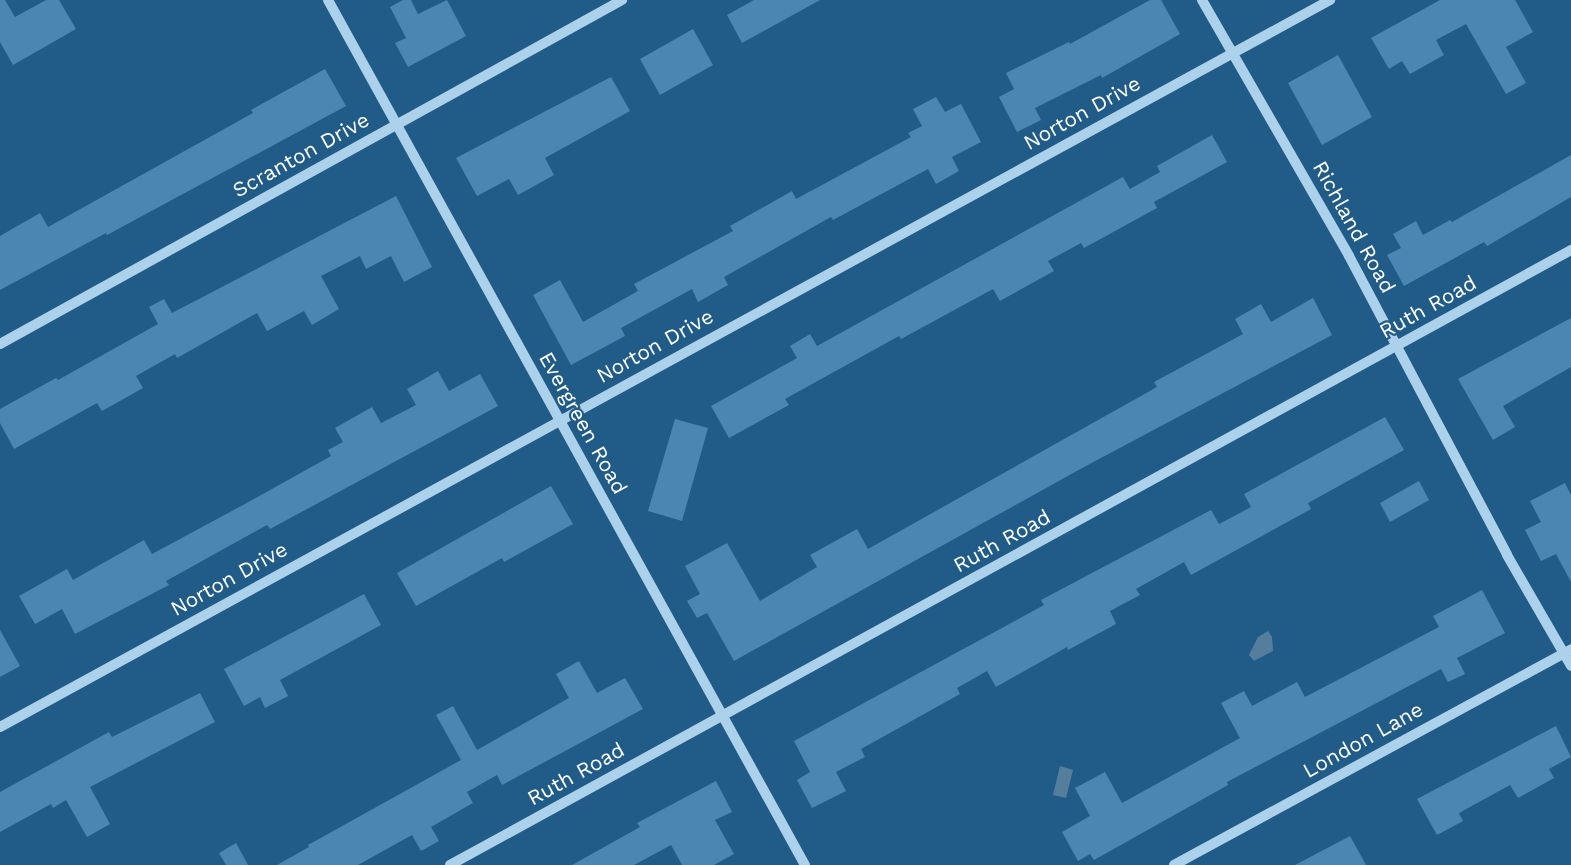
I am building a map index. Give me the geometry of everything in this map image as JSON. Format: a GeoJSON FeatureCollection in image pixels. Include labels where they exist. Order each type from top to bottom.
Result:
{"type":"FeatureCollection","features":[{"type":"Feature","properties":{"kind":"street","name":"Evergreen Road"},"geometry":{"type":"LineString","coordinates":[[328,0],[805,865]]}},
{"type":"Feature","properties":{"kind":"street","name":"Scranton Drive"},"geometry":{"type":"LineString","coordinates":[[0,344],[622,0]]}},
{"type":"Feature","properties":{"kind":"street","name":"Richland Road"},"geometry":{"type":"LineString","coordinates":[[1202,0],[1349,256],[1507,555],[1567,651],[1571,666]]}},
{"type":"Feature","properties":{"kind":"street","name":"Norton Drive"},"geometry":{"type":"LineString","coordinates":[[0,728],[1330,0]]}},
{"type":"Feature","properties":{"kind":"street","name":"Ruth Road"},"geometry":{"type":"LineString","coordinates":[[450,865],[1571,250]]}},
{"type":"Feature","properties":{"kind":"street","name":"London Lane"},"geometry":{"type":"LineString","coordinates":[[1174,865],[1567,651]]}},
{"type":"Feature","properties":{"kind":"water"},"geometry":{"type":"Polygon","coordinates":[[[1268,631],[1272,637],[1273,651],[1254,661],[1249,655],[1258,637],[1268,631]]]}},
{"type":"Feature","properties":{"kind":"water"},"geometry":{"type":"Polygon","coordinates":[[[1060,766],[1073,770],[1066,798],[1053,795],[1060,766]]]}},
{"type":"Feature","properties":{"kind":"building"},"geometry":{"type":"Polygon","coordinates":[[[0,0],[5,0],[15,17],[46,0],[59,0],[76,29],[13,65],[0,42],[0,0]]]}},
{"type":"Feature","properties":{"kind":"building"},"geometry":{"type":"Polygon","coordinates":[[[403,0],[411,0],[418,14],[447,0],[466,36],[408,67],[395,43],[406,38],[390,7],[403,0]]]}},
{"type":"Feature","properties":{"kind":"building"},"geometry":{"type":"Polygon","coordinates":[[[754,0],[820,0],[742,43],[727,15],[754,0]]]}},
{"type":"Feature","properties":{"kind":"building"},"geometry":{"type":"Polygon","coordinates":[[[1150,0],[1161,0],[1180,34],[1102,78],[1101,75],[1035,108],[1041,120],[1017,132],[999,97],[1014,89],[1006,73],[1069,42],[1070,44],[1150,0]]]}},
{"type":"Feature","properties":{"kind":"building"},"geometry":{"type":"Polygon","coordinates":[[[1440,0],[1515,0],[1533,32],[1506,47],[1526,83],[1506,94],[1466,24],[1436,40],[1444,55],[1410,74],[1402,61],[1389,69],[1371,38],[1440,0]]]}},
{"type":"Feature","properties":{"kind":"building"},"geometry":{"type":"Polygon","coordinates":[[[693,29],[713,65],[660,95],[640,59],[693,29]]]}},
{"type":"Feature","properties":{"kind":"building"},"geometry":{"type":"Polygon","coordinates":[[[1338,55],[1372,117],[1322,145],[1288,83],[1338,55]]]}},
{"type":"Feature","properties":{"kind":"building"},"geometry":{"type":"Polygon","coordinates":[[[325,69],[346,106],[0,290],[0,236],[40,213],[48,227],[253,113],[251,110],[325,69]]]}},
{"type":"Feature","properties":{"kind":"building"},"geometry":{"type":"Polygon","coordinates":[[[611,77],[630,111],[545,158],[554,175],[518,195],[509,179],[477,196],[456,158],[611,77]]]}},
{"type":"Feature","properties":{"kind":"building"},"geometry":{"type":"Polygon","coordinates":[[[936,97],[945,112],[961,104],[981,142],[952,157],[959,171],[936,184],[928,169],[833,220],[831,217],[724,277],[728,285],[698,302],[692,289],[621,328],[625,336],[571,365],[533,295],[560,280],[583,322],[638,291],[634,284],[733,231],[730,226],[792,191],[796,199],[911,137],[908,133],[922,126],[913,109],[936,97]]]}},
{"type":"Feature","properties":{"kind":"building"},"geometry":{"type":"Polygon","coordinates":[[[1212,135],[1227,162],[1154,202],[1157,208],[1084,248],[1081,243],[1048,261],[1054,271],[1000,301],[993,289],[901,339],[899,336],[785,399],[789,405],[729,438],[711,406],[797,358],[790,346],[810,334],[817,346],[1123,177],[1130,189],[1160,172],[1157,166],[1212,135]]]}},
{"type":"Feature","properties":{"kind":"building"},"geometry":{"type":"Polygon","coordinates":[[[1571,155],[1571,197],[1487,246],[1484,242],[1404,286],[1387,255],[1401,248],[1393,234],[1416,221],[1423,235],[1450,220],[1452,222],[1571,155]]]}},
{"type":"Feature","properties":{"kind":"building"},"geometry":{"type":"Polygon","coordinates":[[[396,196],[432,267],[404,282],[391,256],[366,269],[360,256],[321,276],[339,309],[312,325],[304,311],[267,331],[257,313],[177,358],[175,354],[136,376],[143,388],[102,411],[97,403],[14,449],[0,423],[0,409],[56,378],[58,380],[158,324],[149,307],[164,299],[172,313],[396,196]]]}},
{"type":"Feature","properties":{"kind":"building"},"geometry":{"type":"Polygon","coordinates":[[[1313,298],[1332,335],[1084,467],[734,661],[707,613],[697,618],[687,601],[700,594],[685,566],[727,543],[760,601],[817,567],[810,555],[857,529],[868,549],[1157,387],[1154,382],[1243,334],[1235,319],[1261,304],[1271,322],[1313,298]]]}},
{"type":"Feature","properties":{"kind":"building"},"geometry":{"type":"Polygon","coordinates":[[[1571,318],[1571,367],[1503,406],[1515,427],[1493,440],[1458,379],[1571,318]]]}},
{"type":"Feature","properties":{"kind":"building"},"geometry":{"type":"Polygon","coordinates":[[[438,371],[449,391],[480,374],[498,406],[270,529],[267,525],[166,581],[169,585],[75,634],[62,609],[35,624],[19,596],[67,569],[73,580],[144,540],[152,554],[331,456],[328,450],[343,442],[335,428],[372,407],[381,423],[416,405],[407,389],[438,371]]]}},
{"type":"Feature","properties":{"kind":"building"},"geometry":{"type":"Polygon","coordinates":[[[1385,417],[1404,450],[1308,503],[1311,509],[1191,575],[1184,562],[1136,589],[1140,595],[1110,611],[1116,624],[1068,650],[1067,647],[996,687],[987,671],[957,688],[960,694],[861,749],[865,757],[836,772],[846,791],[812,808],[797,780],[810,772],[794,741],[1044,605],[1041,600],[1211,510],[1219,524],[1251,507],[1244,494],[1385,417]]]}},
{"type":"Feature","properties":{"kind":"building"},"geometry":{"type":"Polygon","coordinates":[[[675,419],[708,428],[682,521],[648,511],[675,419]]]}},
{"type":"Feature","properties":{"kind":"building"},"geometry":{"type":"Polygon","coordinates":[[[1419,481],[1429,500],[1390,522],[1380,503],[1419,481]]]}},
{"type":"Feature","properties":{"kind":"building"},"geometry":{"type":"Polygon","coordinates":[[[1565,483],[1571,495],[1571,582],[1556,554],[1541,561],[1525,530],[1541,522],[1530,501],[1565,483]]]}},
{"type":"Feature","properties":{"kind":"building"},"geometry":{"type":"Polygon","coordinates":[[[551,486],[573,524],[504,562],[502,558],[416,606],[397,573],[551,486]]]}},
{"type":"Feature","properties":{"kind":"building"},"geometry":{"type":"Polygon","coordinates":[[[1482,590],[1505,633],[1457,658],[1465,674],[1448,682],[1441,669],[1227,782],[1228,785],[1094,860],[1090,854],[1078,861],[1062,832],[1090,816],[1075,788],[1105,772],[1122,803],[1240,738],[1221,703],[1244,691],[1252,706],[1297,682],[1305,697],[1439,627],[1433,616],[1482,590]]]}},
{"type":"Feature","properties":{"kind":"building"},"geometry":{"type":"Polygon","coordinates":[[[364,594],[381,625],[280,680],[288,696],[265,708],[260,697],[244,706],[224,669],[364,594]]]}},
{"type":"Feature","properties":{"kind":"building"},"geometry":{"type":"Polygon","coordinates":[[[0,630],[20,666],[0,677],[0,630]]]}},
{"type":"Feature","properties":{"kind":"building"},"geometry":{"type":"Polygon","coordinates":[[[579,661],[597,693],[625,678],[643,709],[502,785],[497,775],[467,792],[473,803],[431,827],[439,841],[421,851],[412,835],[358,865],[277,865],[309,847],[308,845],[461,760],[436,715],[453,706],[477,750],[569,698],[556,674],[579,661]]]}},
{"type":"Feature","properties":{"kind":"building"},"geometry":{"type":"Polygon","coordinates":[[[200,693],[215,722],[90,787],[110,824],[87,837],[66,800],[53,808],[51,804],[0,832],[0,792],[109,732],[112,737],[200,693]]]}},
{"type":"Feature","properties":{"kind":"building"},"geometry":{"type":"Polygon","coordinates":[[[1556,726],[1571,757],[1549,769],[1554,778],[1518,798],[1510,785],[1459,813],[1463,821],[1437,835],[1417,799],[1556,726]]]}},
{"type":"Feature","properties":{"kind":"building"},"geometry":{"type":"Polygon","coordinates":[[[716,781],[732,812],[715,820],[734,854],[714,865],[682,865],[671,845],[634,865],[572,865],[640,827],[637,823],[716,781]]]}},
{"type":"Feature","properties":{"kind":"building"},"geometry":{"type":"Polygon","coordinates":[[[1350,836],[1366,865],[1295,865],[1350,836]]]}},
{"type":"Feature","properties":{"kind":"building"},"geometry":{"type":"Polygon","coordinates":[[[236,843],[248,865],[226,865],[219,853],[236,843]]]}}]}
